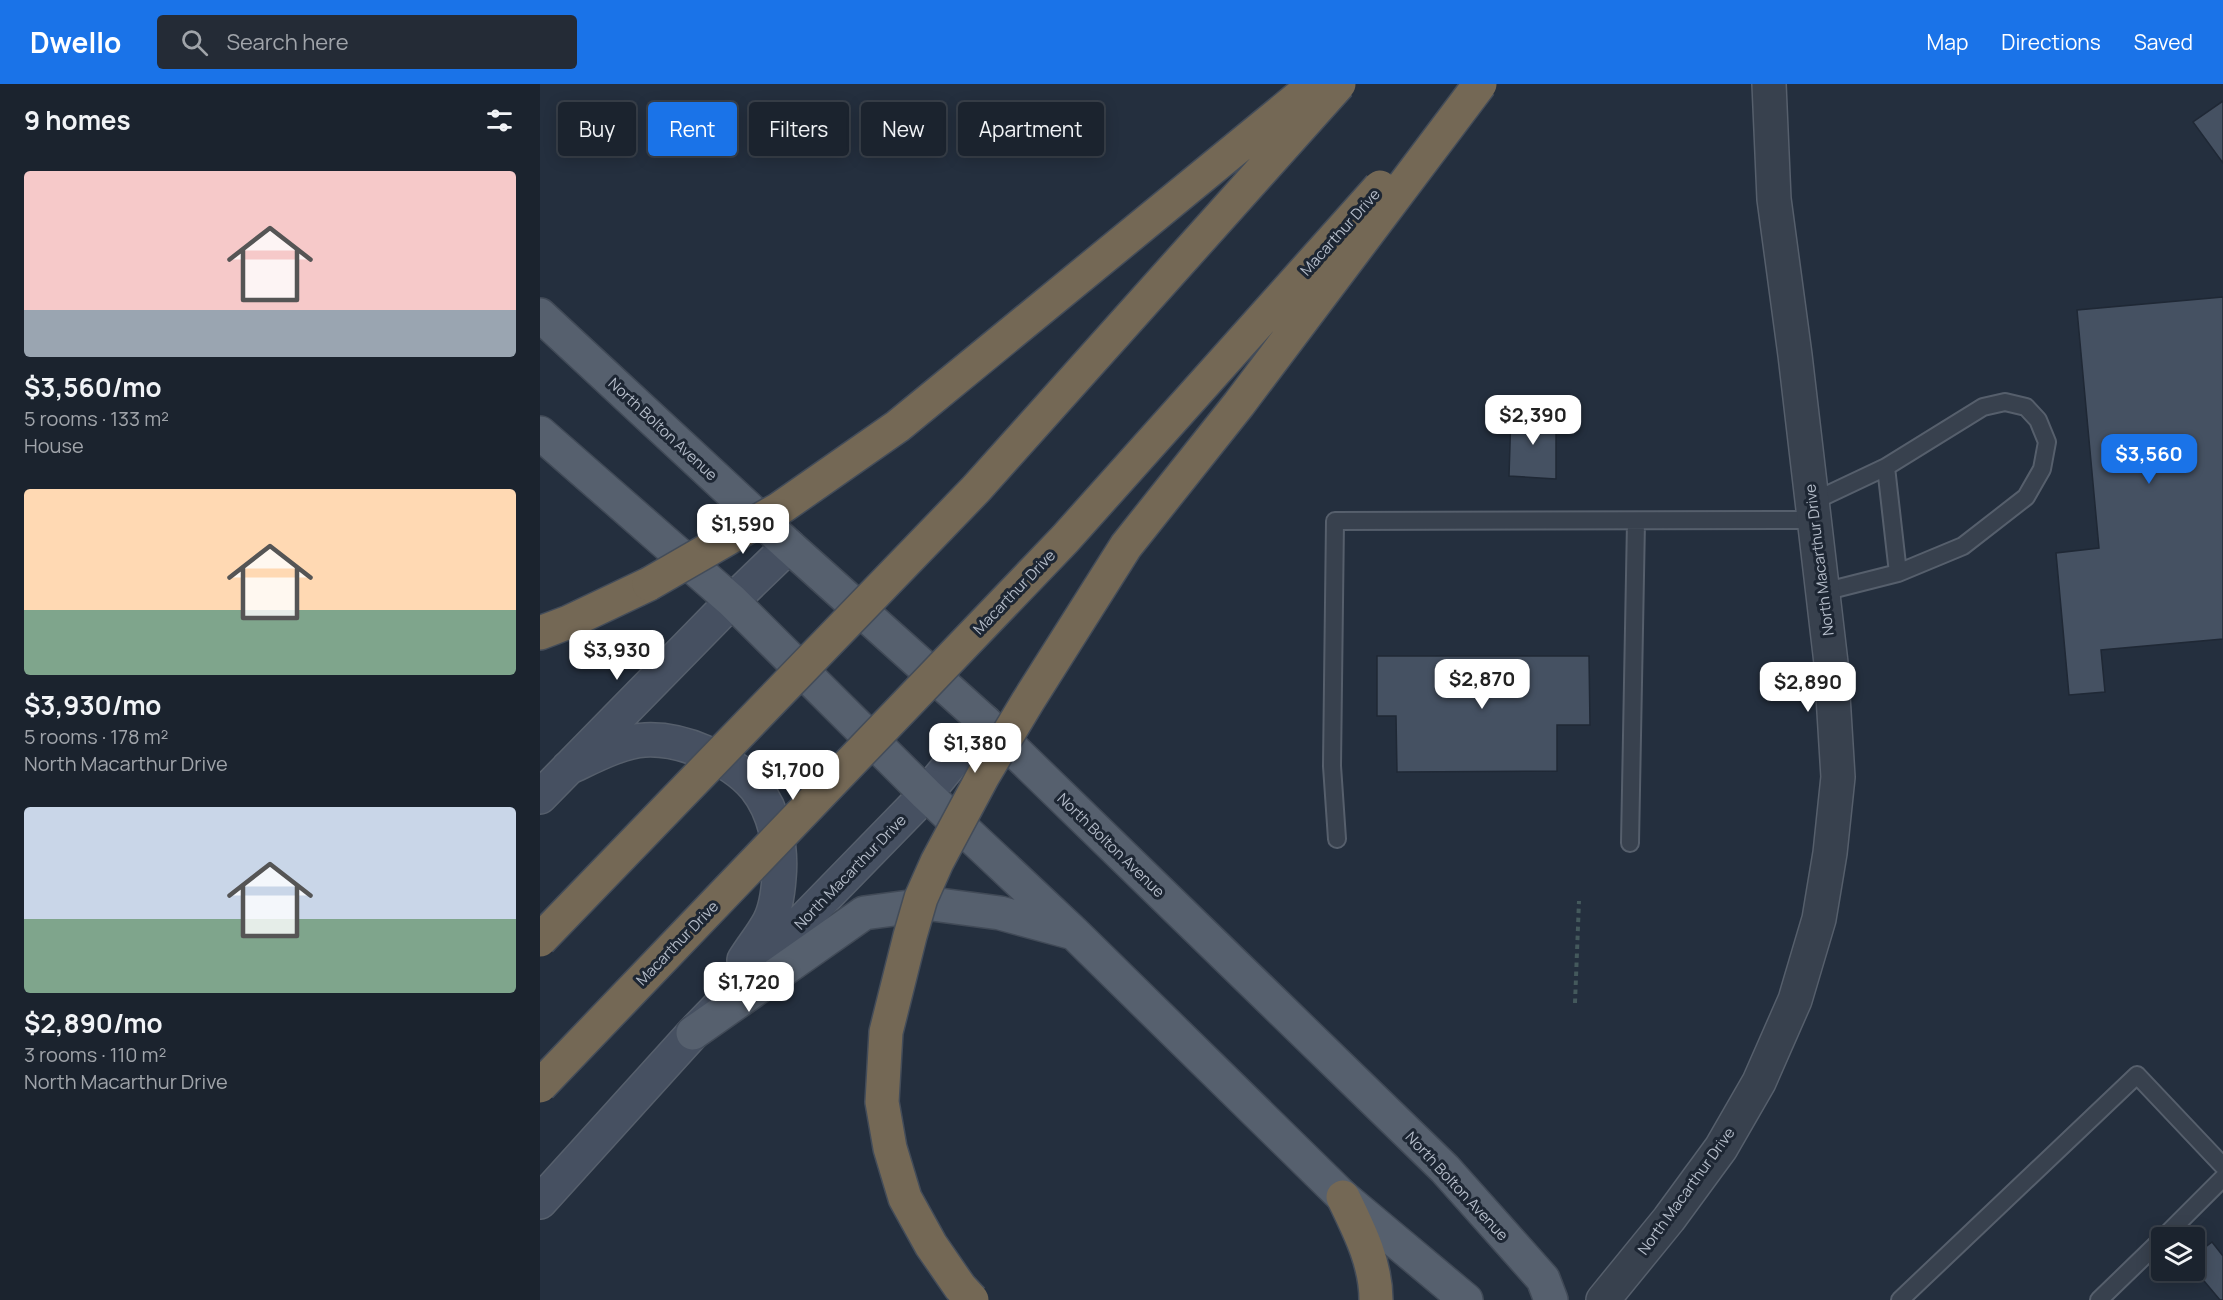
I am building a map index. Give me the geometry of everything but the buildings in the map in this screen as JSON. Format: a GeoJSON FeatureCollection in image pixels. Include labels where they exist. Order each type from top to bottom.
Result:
{"type":"FeatureCollection","features":[{"type":"Feature","properties":{"kind":"highway"},"geometry":{"type":"LineString","coordinates":[[540,633],[569,622],[649,584],[779,509],[889,432],[1315,84]]}},
{"type":"Feature","properties":{"kind":"highway"},"geometry":{"type":"LineString","coordinates":[[540,940],[976,489],[1339,84]]}},
{"type":"Feature","properties":{"kind":"highway","name":"Macarthur Drive"},"geometry":{"type":"LineString","coordinates":[[540,1086],[1065,538],[1472,84]]}},
{"type":"Feature","properties":{"kind":"highway"},"geometry":{"type":"LineString","coordinates":[[972,1300],[960,1287],[931,1245],[905,1198],[890,1148],[882,1102],[886,1032],[909,936],[936,862],[983,776],[1028,701],[1126,546],[1239,404],[1480,84]]}},
{"type":"Feature","properties":{"kind":"highway"},"geometry":{"type":"LineString","coordinates":[[1344,1197],[1368,1250],[1376,1300]]}},
{"type":"Feature","properties":{"kind":"main road","name":"North Bolton Avenue"},"geometry":{"type":"LineString","coordinates":[[540,315],[789,546],[984,722],[1445,1170],[1543,1279],[1551,1300]]}},
{"type":"Feature","properties":{"kind":"main road"},"geometry":{"type":"LineString","coordinates":[[540,433],[732,601],[926,794],[1074,933],[1344,1197],[1466,1300]]}},
{"type":"Feature","properties":{"kind":"main road"},"geometry":{"type":"LineString","coordinates":[[693,1033],[864,912],[933,904],[1000,912],[1074,933]]}},
{"type":"Feature","properties":{"kind":"street","name":"North Macarthur Drive"},"geometry":{"type":"LineString","coordinates":[[1603,1300],[1669,1219],[1721,1148],[1759,1082],[1795,1000],[1819,919],[1830,853],[1838,777],[1831,663],[1774,199],[1768,84]]}},
{"type":"Feature","properties":{"kind":"street"},"geometry":{"type":"LineString","coordinates":[[540,797],[789,546]]}},
{"type":"Feature","properties":{"kind":"street","name":"North Macarthur Drive"},"geometry":{"type":"LineString","coordinates":[[540,1202],[693,1033],[926,794],[984,722]]}},
{"type":"Feature","properties":{"kind":"street"},"geometry":{"type":"LineString","coordinates":[[568,768],[596,755],[642,740],[666,740],[707,752],[733,769],[755,787],[770,813],[781,856],[778,893],[770,921],[693,1033]]}},
{"type":"Feature","properties":{"kind":"lane"},"geometry":{"type":"LineString","coordinates":[[1337,839],[1332,766],[1335,521],[1636,522],[1813,511],[1983,407],[2005,402],[2026,407],[2038,420],[2047,442],[2042,469],[2026,497],[1964,546],[1898,573],[1823,592]]}},
{"type":"Feature","properties":{"kind":"lane"},"geometry":{"type":"LineString","coordinates":[[1886,467],[1898,573]]}},
{"type":"Feature","properties":{"kind":"lane"},"geometry":{"type":"LineString","coordinates":[[1630,843],[1636,522]]}},
{"type":"Feature","properties":{"kind":"lane"},"geometry":{"type":"LineString","coordinates":[[1900,1300],[2137,1075],[2223,1166]]}},
{"type":"Feature","properties":{"kind":"lane"},"geometry":{"type":"LineString","coordinates":[[2173,1227],[2223,1178]]}},
{"type":"Feature","properties":{"kind":"lane"},"geometry":{"type":"LineString","coordinates":[[2099,1300],[2151,1249]]}},
{"type":"Feature","properties":{"kind":"path"},"geometry":{"type":"LineString","coordinates":[[1575,1003],[1579,901]]}}]}
